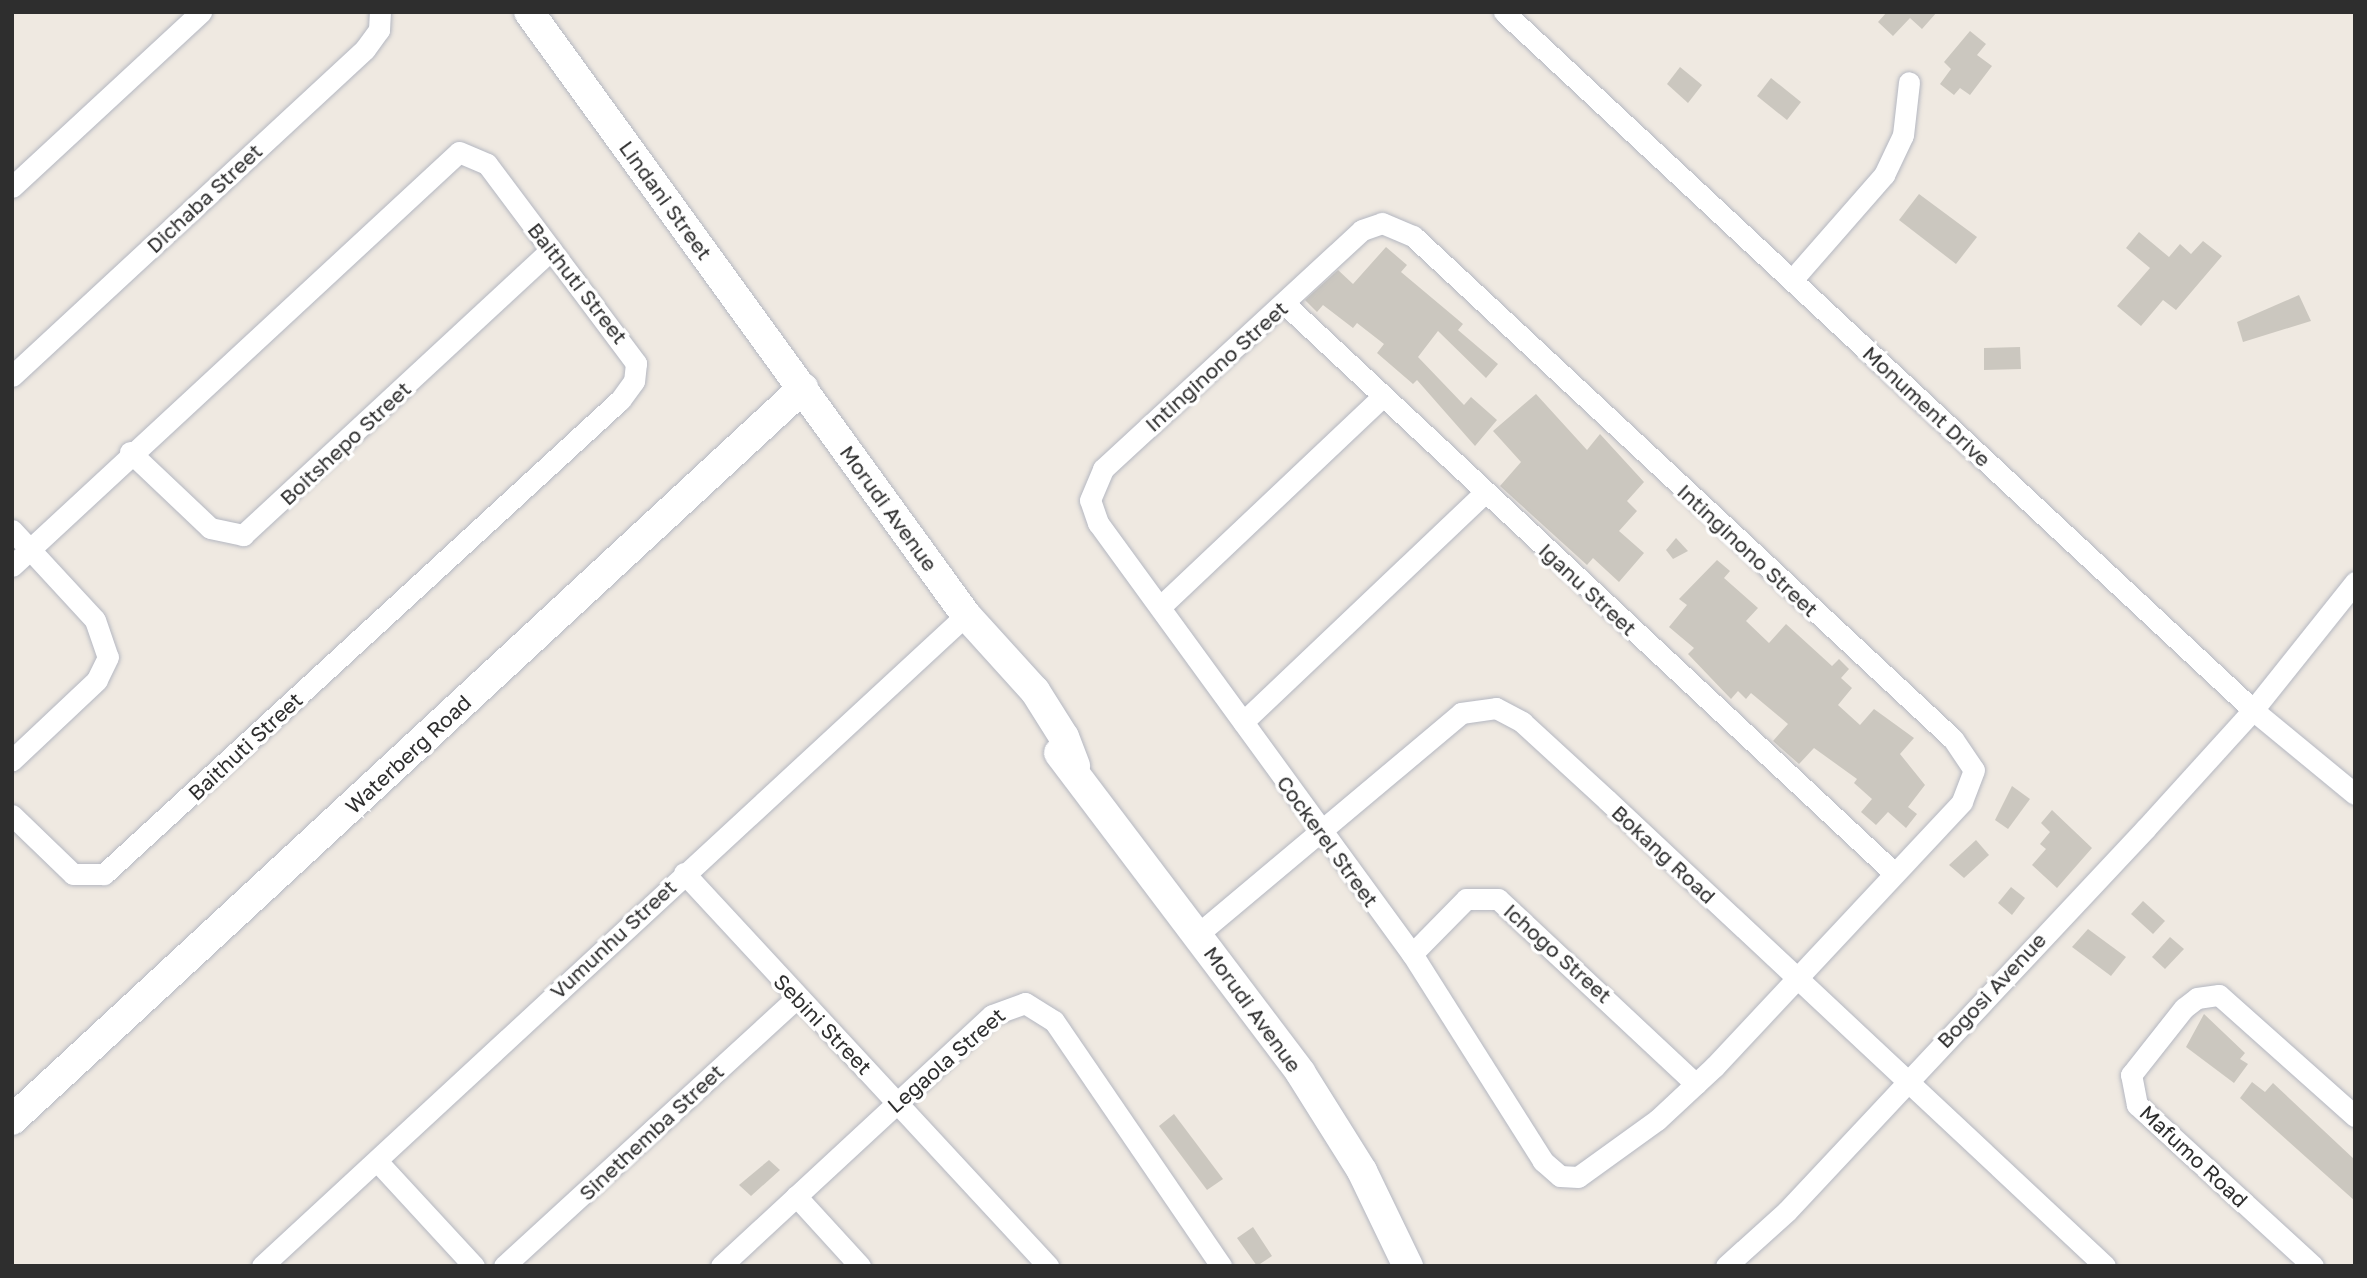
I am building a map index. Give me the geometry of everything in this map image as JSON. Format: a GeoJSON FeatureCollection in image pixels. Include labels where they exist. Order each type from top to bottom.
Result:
{"type":"FeatureCollection","features":[{"type":"Feature","properties":{"kind":"street"},"geometry":{"type":"LineString","coordinates":[[12,187],[201,12]]}},
{"type":"Feature","properties":{"kind":"street","name":"Dichaba Street"},"geometry":{"type":"LineString","coordinates":[[12,376],[365,49],[379,30],[380,12]]}},
{"type":"Feature","properties":{"kind":"street","name":"Lindani Street"},"geometry":{"type":"LineString","coordinates":[[529,12],[803,388]]}},
{"type":"Feature","properties":{"kind":"street","name":"Monument Drive"},"geometry":{"type":"LineString","coordinates":[[1504,12],[2253,710],[2355,794]]}},
{"type":"Feature","properties":{"kind":"street"},"geometry":{"type":"LineString","coordinates":[[1792,280],[1884,175],[1903,135],[1909,82]]}},
{"type":"Feature","properties":{"kind":"street","name":"Baithuti Street"},"geometry":{"type":"LineString","coordinates":[[12,566],[130,452],[448,158],[468,153],[487,163],[632,353],[636,373],[620,400],[104,874],[73,874],[12,815]]}},
{"type":"Feature","properties":{"kind":"street","name":"Intinginono Street"},"geometry":{"type":"LineString","coordinates":[[1090,500],[1103,469],[1372,225],[1392,224],[1413,236],[1953,739],[1971,760],[1970,791],[1696,1084],[1590,1172],[1569,1178]]}},
{"type":"Feature","properties":{"kind":"street","name":"Boitshepo Street"},"geometry":{"type":"LineString","coordinates":[[130,452],[211,528],[243,535],[551,250]]}},
{"type":"Feature","properties":{"kind":"street","name":"Iganu Street"},"geometry":{"type":"LineString","coordinates":[[1285,304],[1380,399],[1893,872]]}},
{"type":"Feature","properties":{"kind":"street","name":"Morudi Avenue"},"geometry":{"type":"LineString","coordinates":[[803,388],[971,622],[1002,649],[1035,691],[1074,766],[1327,1114],[1408,1266]]}},
{"type":"Feature","properties":{"kind":"street","name":"Waterberg Road"},"geometry":{"type":"LineString","coordinates":[[12,1120],[803,388]]}},
{"type":"Feature","properties":{"kind":"street"},"geometry":{"type":"LineString","coordinates":[[1161,606],[1380,399]]}},
{"type":"Feature","properties":{"kind":"street"},"geometry":{"type":"LineString","coordinates":[[1243,722],[1484,494]]}},
{"type":"Feature","properties":{"kind":"street","name":"Cockerel Street"},"geometry":{"type":"LineString","coordinates":[[1090,500],[1098,523],[1161,606],[1321,835],[1412,954],[1543,1161],[1569,1178]]}},
{"type":"Feature","properties":{"kind":"street"},"geometry":{"type":"LineString","coordinates":[[12,530],[95,620],[108,657],[97,680],[12,760]]}},
{"type":"Feature","properties":{"kind":"street","name":"Bogosi Avenue"},"geometry":{"type":"LineString","coordinates":[[1726,1266],[1787,1211],[2253,710],[2355,583]]}},
{"type":"Feature","properties":{"kind":"street","name":"Vumunhu Street"},"geometry":{"type":"LineString","coordinates":[[262,1266],[684,873],[971,622]]}},
{"type":"Feature","properties":{"kind":"street","name":"Bokang Road"},"geometry":{"type":"LineString","coordinates":[[1198,934],[1321,835],[1461,713],[1496,708],[1522,722],[2105,1266]]}},
{"type":"Feature","properties":{"kind":"street","name":"Sebini Street"},"geometry":{"type":"LineString","coordinates":[[684,873],[796,998],[898,1102],[1048,1266]]}},
{"type":"Feature","properties":{"kind":"street","name":"Ichogo Street"},"geometry":{"type":"LineString","coordinates":[[1412,954],[1466,899],[1498,899],[1696,1084]]}},
{"type":"Feature","properties":{"kind":"street","name":"Mafumo Road"},"geometry":{"type":"LineString","coordinates":[[2313,1266],[2137,1105],[2131,1075],[2184,1008],[2197,998],[2219,995],[2355,1116]]}},
{"type":"Feature","properties":{"kind":"street","name":"Sinethemba Street"},"geometry":{"type":"LineString","coordinates":[[504,1266],[796,998]]}},
{"type":"Feature","properties":{"kind":"street","name":"Legaola Street"},"geometry":{"type":"LineString","coordinates":[[721,1266],[992,1015],[1013,1003],[1037,1007],[1054,1021],[1221,1266]]}},
{"type":"Feature","properties":{"kind":"street"},"geometry":{"type":"LineString","coordinates":[[377,1161],[474,1266]]}},
{"type":"Feature","properties":{"kind":"street"},"geometry":{"type":"LineString","coordinates":[[796,1196],[860,1266]]}},
{"type":"Feature","properties":{"kind":"building"},"geometry":{"type":"Polygon","coordinates":[[[1887,12],[1937,12],[1922,29],[1910,18],[1893,36],[1878,22],[1887,12]]]}},
{"type":"Feature","properties":{"kind":"building"},"geometry":{"type":"Polygon","coordinates":[[[1970,31],[1986,44],[1977,55],[1992,66],[1970,95],[1960,88],[1954,95],[1940,84],[1951,69],[1944,62],[1970,31]]]}},
{"type":"Feature","properties":{"kind":"building"},"geometry":{"type":"Polygon","coordinates":[[[1680,67],[1702,85],[1688,103],[1667,84],[1680,67]]]}},
{"type":"Feature","properties":{"kind":"building"},"geometry":{"type":"Polygon","coordinates":[[[1771,78],[1801,102],[1787,120],[1757,96],[1771,78]]]}},
{"type":"Feature","properties":{"kind":"building"},"geometry":{"type":"Polygon","coordinates":[[[1919,194],[1977,237],[1956,264],[1899,220],[1919,194]]]}},
{"type":"Feature","properties":{"kind":"building"},"geometry":{"type":"Polygon","coordinates":[[[2139,232],[2169,257],[2180,244],[2191,254],[2203,241],[2222,256],[2176,310],[2163,300],[2141,326],[2117,306],[2150,268],[2126,248],[2139,232]]]}},
{"type":"Feature","properties":{"kind":"building"},"geometry":{"type":"Polygon","coordinates":[[[1386,247],[1407,265],[1401,272],[1463,324],[1458,330],[1498,364],[1486,378],[1438,331],[1418,357],[1464,405],[1471,397],[1497,420],[1475,446],[1417,380],[1413,384],[1377,353],[1384,344],[1357,323],[1353,328],[1323,305],[1317,312],[1305,300],[1338,270],[1353,284],[1386,247]]]}},
{"type":"Feature","properties":{"kind":"building"},"geometry":{"type":"Polygon","coordinates":[[[2299,295],[2311,321],[2243,342],[2237,322],[2299,295]]]}},
{"type":"Feature","properties":{"kind":"building"},"geometry":{"type":"Polygon","coordinates":[[[2020,347],[2021,369],[1984,370],[1984,348],[2020,347]]]}},
{"type":"Feature","properties":{"kind":"building"},"geometry":{"type":"Polygon","coordinates":[[[1536,394],[1587,450],[1600,434],[1644,482],[1627,501],[1637,511],[1619,531],[1644,553],[1619,582],[1593,558],[1587,565],[1500,486],[1521,462],[1493,431],[1536,394]]]}},
{"type":"Feature","properties":{"kind":"building"},"geometry":{"type":"Polygon","coordinates":[[[1676,538],[1688,551],[1673,559],[1666,550],[1676,538]]]}},
{"type":"Feature","properties":{"kind":"building"},"geometry":{"type":"Polygon","coordinates":[[[1717,560],[1730,571],[1724,578],[1758,608],[1746,621],[1769,643],[1786,624],[1832,666],[1839,659],[1849,669],[1841,678],[1852,688],[1838,705],[1860,725],[1874,709],[1914,738],[1900,754],[1925,785],[1908,807],[1917,814],[1906,828],[1888,812],[1876,825],[1861,812],[1872,799],[1854,783],[1857,779],[1814,748],[1799,764],[1773,741],[1788,724],[1751,693],[1746,699],[1738,691],[1731,699],[1688,654],[1694,648],[1669,627],[1687,605],[1679,599],[1717,560]]]}},
{"type":"Feature","properties":{"kind":"building"},"geometry":{"type":"Polygon","coordinates":[[[2012,786],[2030,799],[2008,829],[1995,820],[2012,786]]]}},
{"type":"Feature","properties":{"kind":"building"},"geometry":{"type":"Polygon","coordinates":[[[2052,810],[2092,848],[2057,888],[2032,865],[2046,849],[2040,844],[2050,832],[2041,823],[2052,810]]]}},
{"type":"Feature","properties":{"kind":"building"},"geometry":{"type":"Polygon","coordinates":[[[1976,840],[1989,855],[1964,878],[1949,865],[1976,840]]]}},
{"type":"Feature","properties":{"kind":"building"},"geometry":{"type":"Polygon","coordinates":[[[2011,887],[2025,898],[2012,915],[1998,903],[2011,887]]]}},
{"type":"Feature","properties":{"kind":"building"},"geometry":{"type":"Polygon","coordinates":[[[2143,901],[2165,921],[2153,934],[2131,914],[2143,901]]]}},
{"type":"Feature","properties":{"kind":"building"},"geometry":{"type":"Polygon","coordinates":[[[2088,929],[2126,957],[2111,976],[2072,947],[2088,929]]]}},
{"type":"Feature","properties":{"kind":"building"},"geometry":{"type":"Polygon","coordinates":[[[2170,937],[2184,949],[2165,969],[2152,957],[2170,937]]]}},
{"type":"Feature","properties":{"kind":"building"},"geometry":{"type":"Polygon","coordinates":[[[2204,1014],[2245,1053],[2240,1059],[2248,1064],[2234,1083],[2186,1047],[2204,1014]]]}},
{"type":"Feature","properties":{"kind":"building"},"geometry":{"type":"Polygon","coordinates":[[[2252,1082],[2265,1092],[2273,1083],[2355,1160],[2355,1201],[2240,1098],[2252,1082]]]}},
{"type":"Feature","properties":{"kind":"building"},"geometry":{"type":"Polygon","coordinates":[[[1174,1114],[1223,1179],[1207,1190],[1159,1126],[1174,1114]]]}},
{"type":"Feature","properties":{"kind":"building"},"geometry":{"type":"Polygon","coordinates":[[[769,1160],[780,1170],[751,1196],[739,1185],[769,1160]]]}},
{"type":"Feature","properties":{"kind":"building"},"geometry":{"type":"Polygon","coordinates":[[[1253,1227],[1272,1256],[1257,1266],[1237,1238],[1253,1227]]]}}]}
